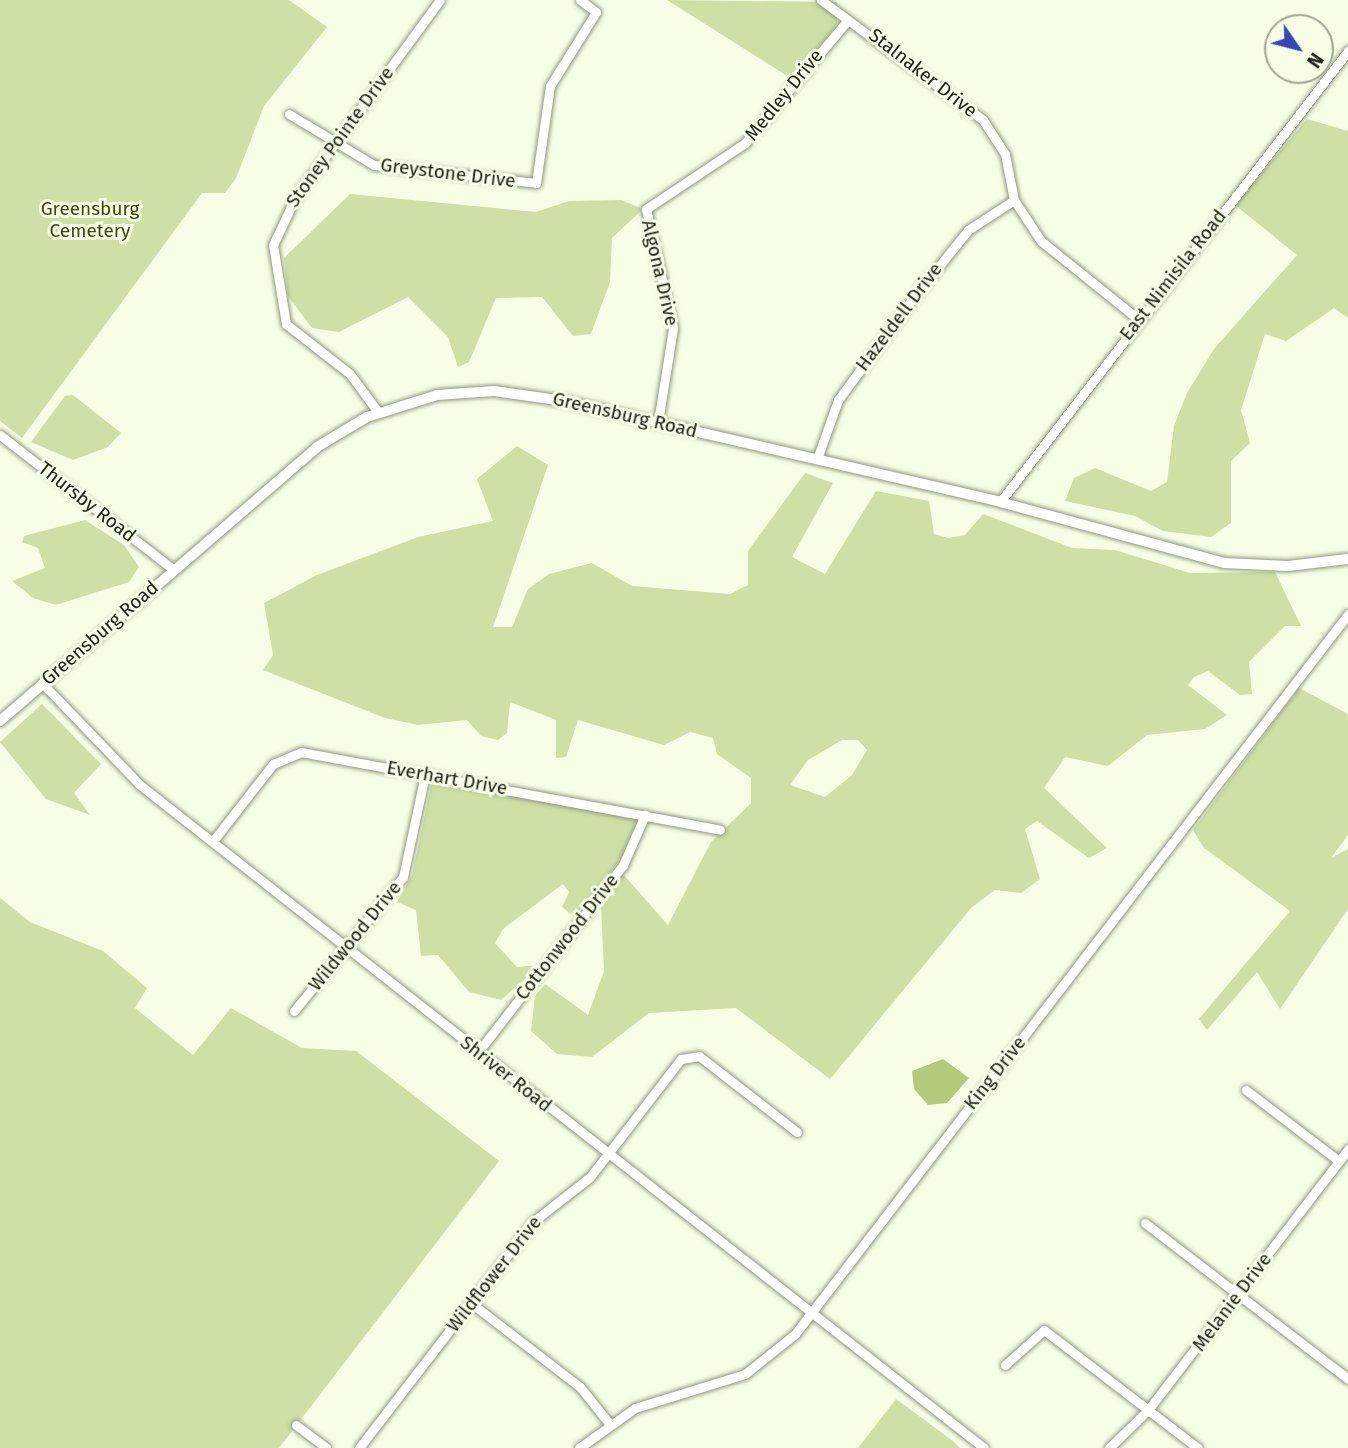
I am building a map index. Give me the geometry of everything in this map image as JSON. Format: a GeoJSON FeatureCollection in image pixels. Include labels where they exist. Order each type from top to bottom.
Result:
{"type":"FeatureCollection","features":[{"type":"Feature","properties":{"kind":"main road","name":"Greensburg Road"},"geometry":{"type":"LineString","coordinates":[[0,720],[317,447],[378,412],[437,395],[494,391],[658,422],[1000,502],[1224,563],[1288,566],[1348,559]]}},
{"type":"Feature","properties":{"kind":"street","name":"Stoney Pointe Drive"},"geometry":{"type":"LineString","coordinates":[[378,412],[350,374],[286,324],[274,277],[273,245],[285,214],[333,144],[440,0]]}},
{"type":"Feature","properties":{"kind":"street","name":"Greystone Drive"},"geometry":{"type":"LineString","coordinates":[[289,114],[333,144],[374,165],[536,183],[550,86],[596,12],[580,0]]}},
{"type":"Feature","properties":{"kind":"street","name":"Stalnaker Drive"},"geometry":{"type":"LineString","coordinates":[[821,0],[846,22],[864,27],[983,120],[1004,154],[1014,200],[1052,253],[1138,319]]}},
{"type":"Feature","properties":{"kind":"street","name":"Medley Drive"},"geometry":{"type":"LineString","coordinates":[[647,207],[745,143],[846,22]]}},
{"type":"Feature","properties":{"kind":"street","name":"East Nimisila Road"},"geometry":{"type":"LineString","coordinates":[[1000,502],[1138,319],[1348,51]]}},
{"type":"Feature","properties":{"kind":"street","name":"Hazeldell Drive"},"geometry":{"type":"LineString","coordinates":[[817,459],[838,400],[911,301],[968,230],[1014,200]]}},
{"type":"Feature","properties":{"kind":"street","name":"Algona Drive"},"geometry":{"type":"LineString","coordinates":[[647,207],[673,328],[658,422]]}},
{"type":"Feature","properties":{"kind":"street","name":"Thursby Road"},"geometry":{"type":"LineString","coordinates":[[0,435],[173,569]]}},
{"type":"Feature","properties":{"kind":"street","name":"King Drive"},"geometry":{"type":"LineString","coordinates":[[579,1448],[608,1422],[655,1399],[745,1374],[780,1349],[813,1312],[1348,614]]}},
{"type":"Feature","properties":{"kind":"street","name":"Shriver Road"},"geometry":{"type":"LineString","coordinates":[[43,683],[103,752],[478,1052],[984,1448]]}},
{"type":"Feature","properties":{"kind":"street","name":"Everhart Drive"},"geometry":{"type":"LineString","coordinates":[[213,841],[287,754],[307,752],[720,830]]}},
{"type":"Feature","properties":{"kind":"street","name":"Wildwood Drive"},"geometry":{"type":"LineString","coordinates":[[293,1012],[408,865],[425,774]]}},
{"type":"Feature","properties":{"kind":"street","name":"Cottonwood Drive"},"geometry":{"type":"LineString","coordinates":[[478,1052],[623,865],[645,815]]}},
{"type":"Feature","properties":{"kind":"street","name":"Wildflower Drive"},"geometry":{"type":"LineString","coordinates":[[359,1448],[534,1221],[579,1187],[608,1154],[681,1059],[693,1055],[797,1132]]}},
{"type":"Feature","properties":{"kind":"street"},"geometry":{"type":"LineString","coordinates":[[1246,1090],[1339,1161]]}},
{"type":"Feature","properties":{"kind":"street","name":"Melanie Drive"},"geometry":{"type":"LineString","coordinates":[[1109,1448],[1149,1410],[1348,1149]]}},
{"type":"Feature","properties":{"kind":"street"},"geometry":{"type":"LineString","coordinates":[[1145,1223],[1348,1379]]}},
{"type":"Feature","properties":{"kind":"street"},"geometry":{"type":"LineString","coordinates":[[471,1303],[580,1387],[608,1422]]}},
{"type":"Feature","properties":{"kind":"street"},"geometry":{"type":"LineString","coordinates":[[1006,1365],[1044,1330],[1198,1448]]}},
{"type":"Feature","properties":{"kind":"street"},"geometry":{"type":"LineString","coordinates":[[296,1425],[326,1448]]}},
{"type":"Feature","properties":{"kind":"green space","name":"Greensburg Cemetery"},"geometry":{"type":"Polygon","coordinates":[[[0,0],[289,0],[327,27],[264,106],[236,178],[225,193],[202,193],[22,438],[0,421],[0,0]]]}},
{"type":"Feature","properties":{"kind":"green space"},"geometry":{"type":"Polygon","coordinates":[[[667,0],[837,2],[837,25],[792,79],[667,0]]]}},
{"type":"Feature","properties":{"kind":"green space"},"geometry":{"type":"Polygon","coordinates":[[[1307,119],[1348,131],[1348,318],[1334,308],[1286,341],[1265,334],[1241,410],[1250,443],[1231,461],[1231,523],[1211,537],[1163,531],[1135,516],[1065,501],[1074,478],[1095,468],[1151,491],[1167,482],[1174,426],[1187,393],[1214,349],[1297,255],[1235,205],[1307,119]]]}},
{"type":"Feature","properties":{"kind":"green space"},"geometry":{"type":"Polygon","coordinates":[[[350,194],[536,212],[569,201],[621,200],[643,209],[612,238],[610,282],[591,334],[573,336],[542,297],[496,298],[469,362],[458,367],[448,337],[408,297],[339,332],[312,328],[288,296],[284,258],[350,194]]]}},
{"type":"Feature","properties":{"kind":"green space"},"geometry":{"type":"Polygon","coordinates":[[[73,395],[121,433],[108,447],[73,460],[31,442],[65,396],[73,395]]]}},
{"type":"Feature","properties":{"kind":"green space"},"geometry":{"type":"Polygon","coordinates":[[[517,446],[548,465],[493,627],[512,627],[528,589],[549,574],[592,563],[632,586],[730,594],[748,585],[748,551],[805,473],[833,483],[792,557],[825,574],[876,491],[929,501],[934,534],[948,538],[965,535],[983,514],[1072,548],[1115,550],[1190,573],[1275,572],[1301,626],[1285,626],[1249,662],[1252,694],[1240,695],[1208,671],[1194,677],[1188,685],[1227,715],[1205,729],[1147,735],[1108,766],[1065,757],[1044,788],[1107,848],[1089,858],[1037,821],[1025,829],[1040,879],[1021,893],[995,890],[971,908],[830,1079],[736,1008],[649,1013],[592,1057],[557,1054],[531,1031],[535,996],[545,984],[588,1015],[604,971],[601,906],[622,873],[668,925],[711,842],[751,803],[751,778],[717,754],[713,738],[690,732],[664,745],[578,720],[566,757],[556,758],[556,720],[510,702],[507,733],[498,740],[481,736],[467,720],[418,725],[385,718],[263,670],[273,655],[264,603],[317,575],[418,537],[493,521],[477,479],[517,446]],[[842,740],[808,760],[790,785],[825,797],[852,775],[867,750],[858,740],[842,740]]]}},
{"type":"Feature","properties":{"kind":"green space"},"geometry":{"type":"Polygon","coordinates":[[[85,520],[124,545],[139,567],[129,582],[56,605],[33,598],[12,581],[45,568],[38,548],[22,542],[24,536],[85,520]]]}},
{"type":"Feature","properties":{"kind":"green space"},"geometry":{"type":"Polygon","coordinates":[[[1299,688],[1348,714],[1348,835],[1331,858],[1348,849],[1348,909],[1280,1009],[1257,972],[1207,1030],[1199,1019],[1290,911],[1204,848],[1193,830],[1299,688]]]}},
{"type":"Feature","properties":{"kind":"green space"},"geometry":{"type":"Polygon","coordinates":[[[42,704],[101,764],[74,793],[90,815],[46,799],[0,742],[42,704]]]}},
{"type":"Feature","properties":{"kind":"green space"},"geometry":{"type":"Polygon","coordinates":[[[432,781],[638,818],[621,859],[574,917],[562,907],[569,892],[563,884],[503,929],[495,943],[517,967],[540,965],[501,1000],[469,992],[438,955],[421,956],[416,910],[397,902],[412,876],[432,781]]]}},
{"type":"Feature","properties":{"kind":"green space"},"geometry":{"type":"Polygon","coordinates":[[[0,898],[30,922],[103,951],[147,988],[135,1008],[193,1055],[231,1008],[302,1048],[356,1051],[499,1161],[279,1448],[0,1448],[0,898]]]}},
{"type":"Feature","properties":{"kind":"green space"},"geometry":{"type":"Polygon","coordinates":[[[896,1399],[953,1441],[960,1448],[858,1448],[896,1399]]]}},
{"type":"Feature","properties":{"kind":"shaded area"},"geometry":{"type":"Polygon","coordinates":[[[943,1059],[969,1078],[947,1103],[928,1105],[914,1089],[912,1071],[943,1059]]]}}]}
